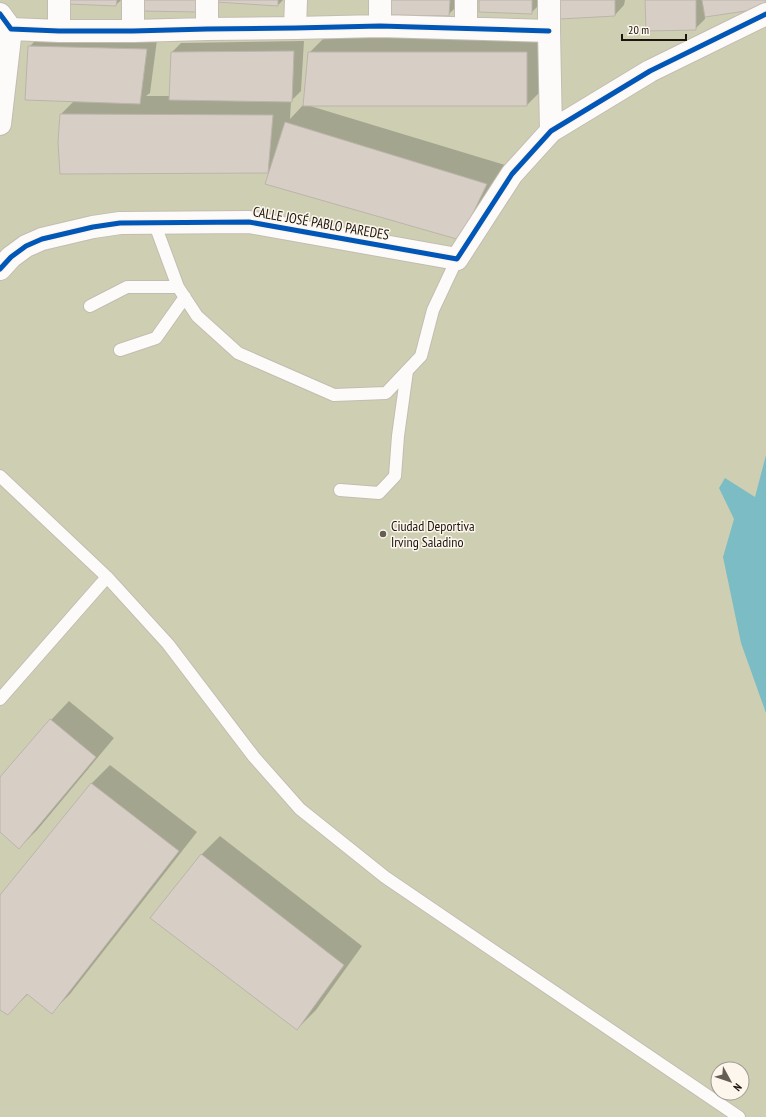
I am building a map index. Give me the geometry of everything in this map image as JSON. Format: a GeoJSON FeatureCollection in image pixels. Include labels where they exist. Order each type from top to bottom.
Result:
{"type":"FeatureCollection","features":[{"type":"Feature","properties":{"kind":"street"},"geometry":{"type":"LineString","coordinates":[[59,0],[59,31]]}},
{"type":"Feature","properties":{"kind":"street"},"geometry":{"type":"LineString","coordinates":[[133,0],[133,31]]}},
{"type":"Feature","properties":{"kind":"street"},"geometry":{"type":"LineString","coordinates":[[207,0],[207,29]]}},
{"type":"Feature","properties":{"kind":"street"},"geometry":{"type":"LineString","coordinates":[[295,28],[296,0]]}},
{"type":"Feature","properties":{"kind":"street"},"geometry":{"type":"LineString","coordinates":[[380,0],[380,26]]}},
{"type":"Feature","properties":{"kind":"street"},"geometry":{"type":"LineString","coordinates":[[466,0],[466,28]]}},
{"type":"Feature","properties":{"kind":"street"},"geometry":{"type":"LineString","coordinates":[[549,0],[551,131]]}},
{"type":"Feature","properties":{"kind":"street"},"geometry":{"type":"LineString","coordinates":[[457,259],[512,174],[551,131],[650,71],[766,14]]}},
{"type":"Feature","properties":{"kind":"street"},"geometry":{"type":"LineString","coordinates":[[0,124],[6,22],[59,31],[380,26],[549,31]]}},
{"type":"Feature","properties":{"kind":"street","name":"CALLE JOSÉ PABLO PAREDES"},"geometry":{"type":"LineString","coordinates":[[4,257],[42,239],[93,227],[120,223],[249,222],[457,259]]}},
{"type":"Feature","properties":{"kind":"lane"},"geometry":{"type":"LineString","coordinates":[[154,222],[181,292],[196,316],[238,353],[334,395],[386,393],[421,356],[433,310],[457,259]]}},
{"type":"Feature","properties":{"kind":"lane"},"geometry":{"type":"LineString","coordinates":[[90,306],[127,287],[181,292]]}},
{"type":"Feature","properties":{"kind":"lane"},"geometry":{"type":"LineString","coordinates":[[120,350],[156,338],[181,292]]}},
{"type":"Feature","properties":{"kind":"lane"},"geometry":{"type":"LineString","coordinates":[[340,490],[379,493],[395,476],[398,436],[407,371]]}},
{"type":"Feature","properties":{"kind":"lane"},"geometry":{"type":"LineString","coordinates":[[0,476],[107,577],[168,644],[254,757],[300,809],[385,876],[739,1117]]}},
{"type":"Feature","properties":{"kind":"lane"},"geometry":{"type":"LineString","coordinates":[[0,699],[107,577]]}},
{"type":"Feature","properties":{"kind":"green space","name":"Ciudad Deportiva Irving Saladino"},"geometry":{"type":"Polygon","coordinates":[[[0,0],[766,0],[766,1117],[0,1117],[0,0]]]}},
{"type":"Feature","properties":{"kind":"water"},"geometry":{"type":"Polygon","coordinates":[[[766,455],[766,713],[741,643],[723,557],[734,519],[719,488],[725,478],[755,497],[766,455]]]}},
{"type":"Feature","properties":{"kind":"building"},"geometry":{"type":"Polygon","coordinates":[[[68,0],[117,0],[116,6],[68,4],[68,0]]]}},
{"type":"Feature","properties":{"kind":"building"},"geometry":{"type":"Polygon","coordinates":[[[139,0],[198,0],[198,12],[139,11],[139,0]]]}},
{"type":"Feature","properties":{"kind":"building"},"geometry":{"type":"Polygon","coordinates":[[[216,0],[278,0],[278,6],[216,2],[216,0]]]}},
{"type":"Feature","properties":{"kind":"building"},"geometry":{"type":"Polygon","coordinates":[[[387,0],[450,0],[449,16],[386,15],[387,0]]]}},
{"type":"Feature","properties":{"kind":"building"},"geometry":{"type":"Polygon","coordinates":[[[479,0],[532,0],[532,14],[479,12],[479,0]]]}},
{"type":"Feature","properties":{"kind":"building"},"geometry":{"type":"Polygon","coordinates":[[[560,0],[615,0],[615,16],[560,19],[560,0]]]}},
{"type":"Feature","properties":{"kind":"building"},"geometry":{"type":"Polygon","coordinates":[[[645,0],[696,0],[696,30],[646,31],[645,0]]]}},
{"type":"Feature","properties":{"kind":"building"},"geometry":{"type":"Polygon","coordinates":[[[702,0],[766,0],[766,8],[705,17],[702,0]]]}},
{"type":"Feature","properties":{"kind":"building"},"geometry":{"type":"Polygon","coordinates":[[[28,46],[147,49],[140,104],[25,100],[28,46]]]}},
{"type":"Feature","properties":{"kind":"building"},"geometry":{"type":"Polygon","coordinates":[[[294,51],[292,102],[169,100],[171,52],[294,51]]]}},
{"type":"Feature","properties":{"kind":"building"},"geometry":{"type":"Polygon","coordinates":[[[308,52],[527,52],[527,106],[303,106],[308,52]]]}},
{"type":"Feature","properties":{"kind":"building"},"geometry":{"type":"Polygon","coordinates":[[[60,114],[273,115],[268,173],[60,174],[58,142],[60,114]]]}},
{"type":"Feature","properties":{"kind":"building"},"geometry":{"type":"Polygon","coordinates":[[[285,122],[487,184],[460,240],[265,184],[285,122]]]}},
{"type":"Feature","properties":{"kind":"building"},"geometry":{"type":"Polygon","coordinates":[[[50,719],[96,757],[19,849],[0,832],[0,777],[50,719]]]}},
{"type":"Feature","properties":{"kind":"building"},"geometry":{"type":"Polygon","coordinates":[[[91,783],[179,851],[52,1014],[27,994],[8,1015],[0,1010],[0,895],[91,783]]]}},
{"type":"Feature","properties":{"kind":"building"},"geometry":{"type":"Polygon","coordinates":[[[201,854],[344,965],[297,1030],[150,918],[201,854]]]}},
{"type":"Feature","properties":{"kind":"cycle path"},"geometry":{"type":"LineString","coordinates":[[0,14],[11,29],[59,31],[380,26],[549,31]]}},
{"type":"Feature","properties":{"kind":"cycle path"},"geometry":{"type":"LineString","coordinates":[[0,269],[11,257],[26,246],[42,239],[93,227],[120,223],[249,222],[457,259],[512,174],[551,131],[650,71],[766,14]]}},
{"type":"Feature","properties":{"kind":"place","name":"Ciudad Deportiva Irving Saladino"},"geometry":{"type":"Point","coordinates":[383,534]}}]}
